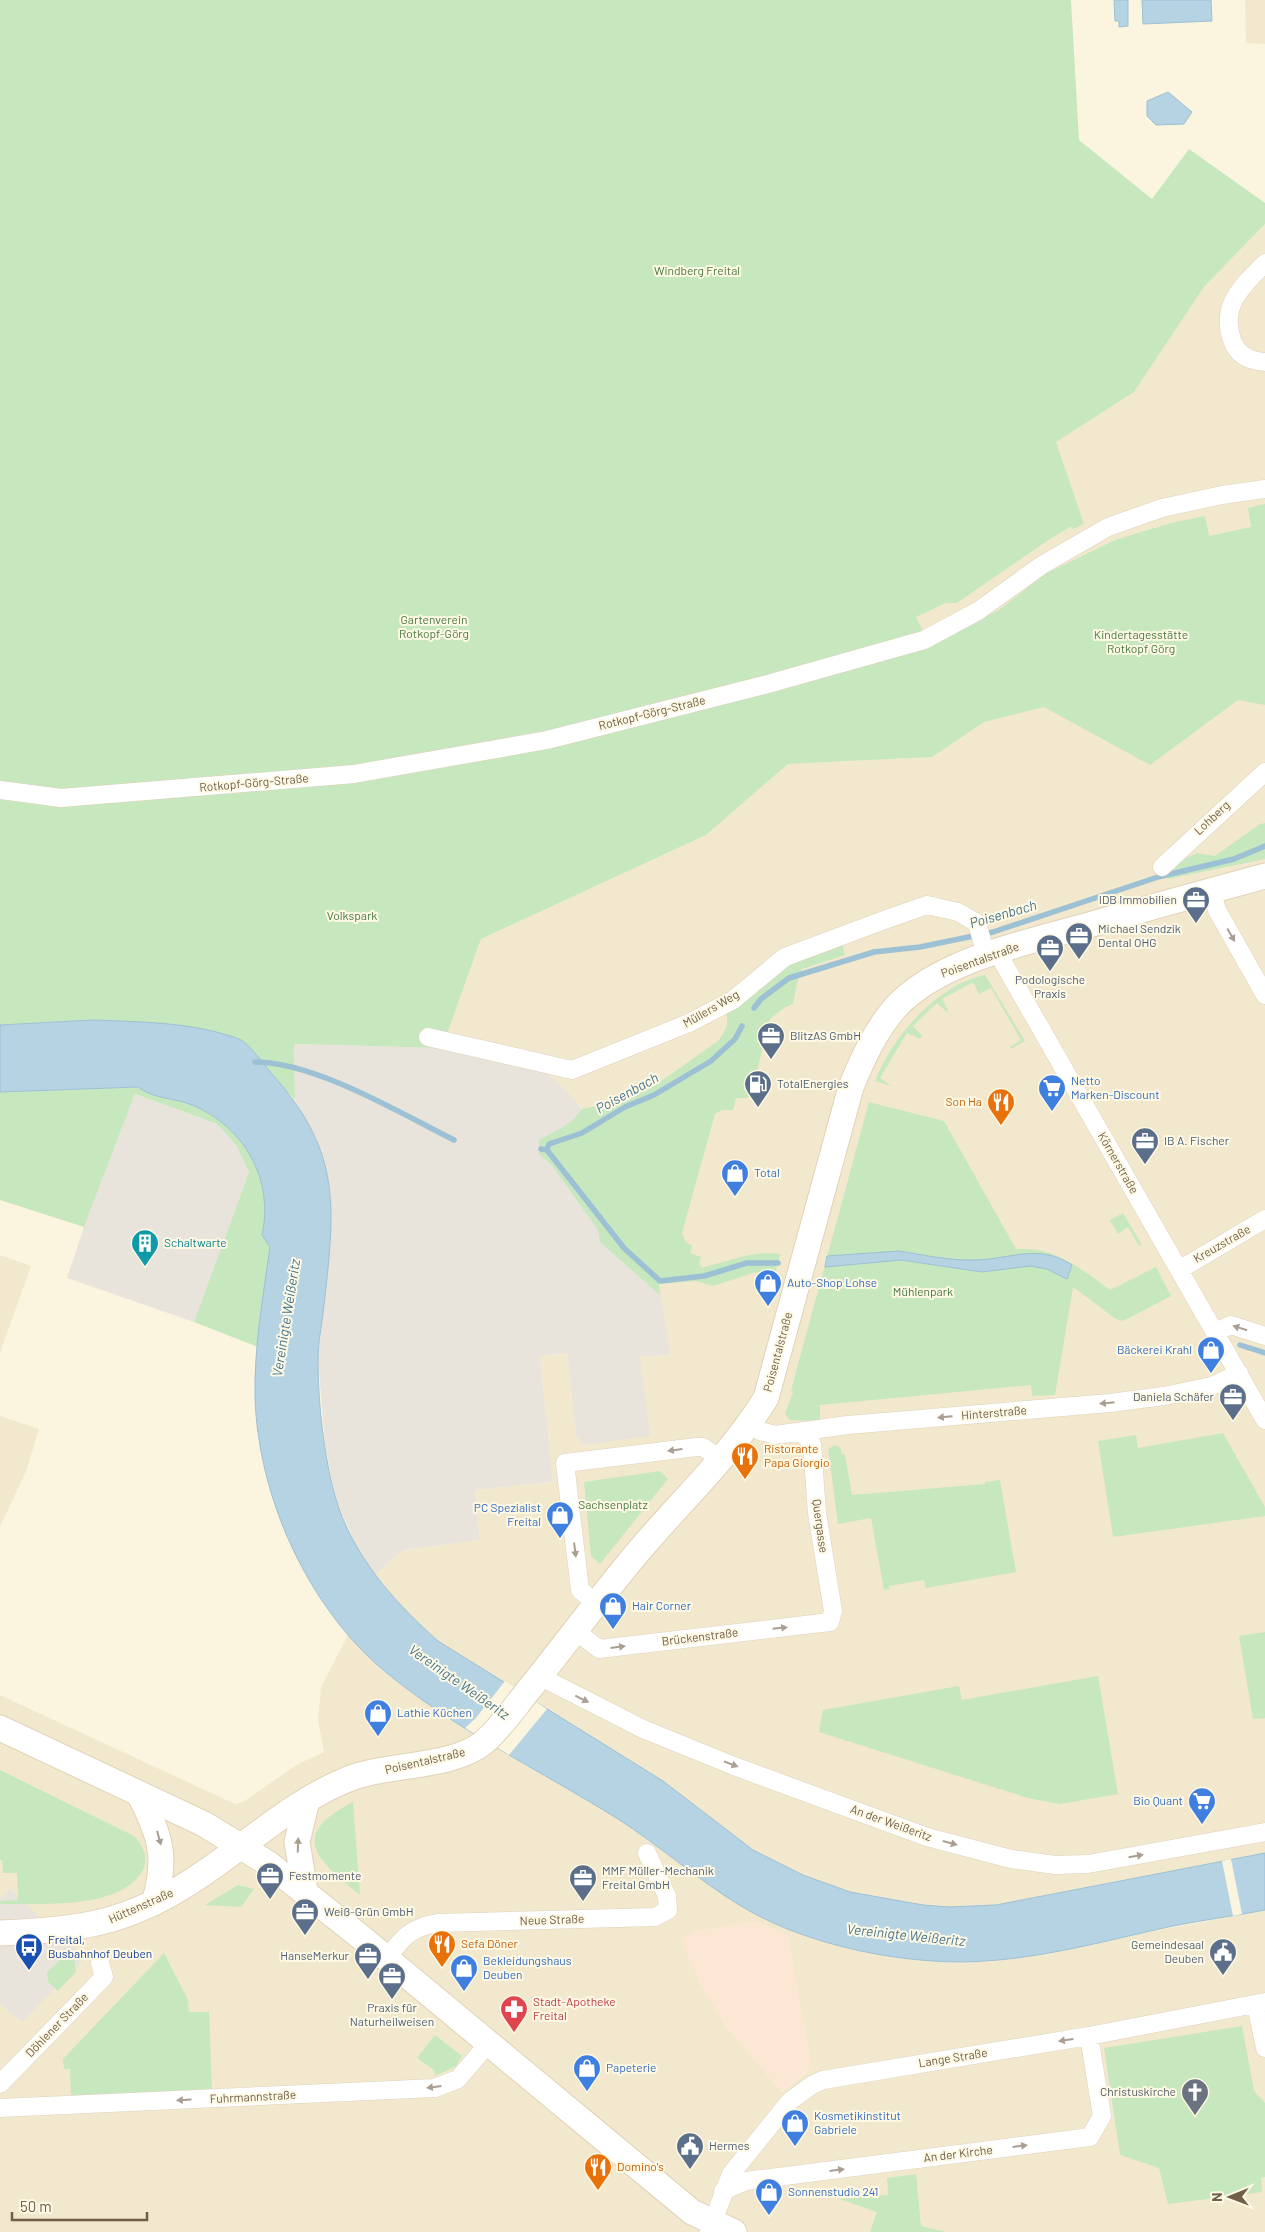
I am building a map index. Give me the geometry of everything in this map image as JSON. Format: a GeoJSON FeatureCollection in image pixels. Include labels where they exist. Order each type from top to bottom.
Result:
{"type":"FeatureCollection","features":[{"type":"Feature","properties":{"kind":"main road","name":"Poisentalstraße"},"geometry":{"type":"LineString","coordinates":[[240,1847],[307,1800],[350,1778],[449,1757],[471,1750],[484,1741],[576,1631],[638,1551],[750,1423],[766,1398],[851,1087],[866,1051],[896,1008],[934,977],[986,944],[1265,876]]}},
{"type":"Feature","properties":{"kind":"main road"},"geometry":{"type":"LineString","coordinates":[[0,1728],[204,1824],[305,1891],[710,2227],[734,2232]]}},
{"type":"Feature","properties":{"kind":"main road"},"geometry":{"type":"LineString","coordinates":[[139,1794],[161,1844],[161,1879],[154,1903]]}},
{"type":"Feature","properties":{"kind":"main road"},"geometry":{"type":"LineString","coordinates":[[305,1891],[297,1842],[307,1800]]}},
{"type":"Feature","properties":{"kind":"main road","name":"Hüttenstraße"},"geometry":{"type":"LineString","coordinates":[[0,1933],[91,1926],[129,1914],[154,1903],[196,1879],[240,1847]]}},
{"type":"Feature","properties":{"kind":"street"},"geometry":{"type":"LineString","coordinates":[[1265,263],[1242,286],[1230,307],[1228,327],[1235,347],[1246,358],[1265,362]]}},
{"type":"Feature","properties":{"kind":"street","name":"Rotkopf-Görg-Straße"},"geometry":{"type":"LineString","coordinates":[[0,790],[61,798],[354,774],[546,740],[764,685],[924,640],[978,611],[1042,565],[1108,527],[1162,508],[1222,495],[1265,489]]}},
{"type":"Feature","properties":{"kind":"street","name":"Lohberg"},"geometry":{"type":"LineString","coordinates":[[1162,867],[1265,772]]}},
{"type":"Feature","properties":{"kind":"street"},"geometry":{"type":"LineString","coordinates":[[1211,890],[1217,910],[1265,995]]}},
{"type":"Feature","properties":{"kind":"street","name":"Müllers Weg"},"geometry":{"type":"LineString","coordinates":[[428,1037],[572,1070],[689,1023],[733,1000],[785,957],[927,905],[958,912],[977,923],[986,944]]}},
{"type":"Feature","properties":{"kind":"street","name":"Körnerstraße"},"geometry":{"type":"LineString","coordinates":[[986,944],[1179,1270],[1265,1420]]}},
{"type":"Feature","properties":{"kind":"street","name":"Kreuzstraße"},"geometry":{"type":"LineString","coordinates":[[1179,1270],[1265,1220]]}},
{"type":"Feature","properties":{"kind":"street"},"geometry":{"type":"LineString","coordinates":[[1215,1332],[1232,1325],[1265,1336]]}},
{"type":"Feature","properties":{"kind":"street","name":"Hinterstraße"},"geometry":{"type":"LineString","coordinates":[[750,1423],[760,1431],[775,1435],[848,1425],[1055,1408],[1164,1396],[1218,1384],[1239,1373]]}},
{"type":"Feature","properties":{"kind":"street","name":"Quergasse"},"geometry":{"type":"LineString","coordinates":[[802,1432],[812,1444],[817,1513],[833,1610],[830,1622]]}},
{"type":"Feature","properties":{"kind":"street"},"geometry":{"type":"LineString","coordinates":[[597,1604],[580,1590],[565,1464],[697,1447],[703,1448],[720,1459]]}},
{"type":"Feature","properties":{"kind":"street","name":"Brückenstraße"},"geometry":{"type":"LineString","coordinates":[[576,1631],[599,1649],[830,1622]]}},
{"type":"Feature","properties":{"kind":"street","name":"An der Weißeritz"},"geometry":{"type":"LineString","coordinates":[[532,1685],[734,1766],[927,1837],[1011,1859],[1047,1864],[1088,1864],[1265,1832]]}},
{"type":"Feature","properties":{"kind":"street","name":"Neue Straße"},"geometry":{"type":"LineString","coordinates":[[387,1958],[409,1932],[421,1926],[437,1923],[655,1916],[668,1910],[667,1896],[647,1852]]}},
{"type":"Feature","properties":{"kind":"street","name":"Döhlener Straße"},"geometry":{"type":"LineString","coordinates":[[0,2084],[104,1977],[100,1963]]}},
{"type":"Feature","properties":{"kind":"street"},"geometry":{"type":"LineString","coordinates":[[1260,2003],[1265,2048]]}},
{"type":"Feature","properties":{"kind":"street","name":"Lange Straße"},"geometry":{"type":"LineString","coordinates":[[710,2227],[731,2174],[790,2101],[818,2082],[848,2075],[1089,2036],[1260,2003]]}},
{"type":"Feature","properties":{"kind":"street","name":"An der Kirche"},"geometry":{"type":"LineString","coordinates":[[724,2191],[746,2181],[1090,2137],[1102,2116],[1089,2036]]}},
{"type":"Feature","properties":{"kind":"street","name":"Fuhrmannstraße"},"geometry":{"type":"LineString","coordinates":[[0,2108],[436,2088],[458,2079],[488,2044]]}},
{"type":"Feature","properties":{"kind":"shaded area"},"geometry":{"type":"Polygon","coordinates":[[[1245,0],[1265,0],[1265,44],[1246,43],[1245,0]]]}},
{"type":"Feature","properties":{"kind":"shaded area"},"geometry":{"type":"Polygon","coordinates":[[[1265,224],[1265,1853],[996,1905],[949,1907],[923,1905],[850,1892],[804,1875],[753,1850],[663,1781],[438,1641],[406,1613],[375,1575],[403,1550],[480,1540],[475,1490],[553,1482],[540,1356],[567,1353],[576,1436],[640,1357],[669,1355],[657,1268],[582,1108],[545,1071],[442,1048],[481,939],[706,835],[788,764],[932,757],[930,645],[916,617],[946,603],[957,603],[1050,539],[1072,527],[1084,524],[1055,442],[1134,392],[1204,287],[1265,224]]]}},
{"type":"Feature","properties":{"kind":"shaded area"},"geometry":{"type":"Polygon","coordinates":[[[294,1044],[442,1048],[545,1071],[569,1093],[582,1109],[570,1123],[657,1268],[670,1355],[640,1357],[650,1436],[584,1445],[576,1436],[567,1353],[540,1356],[553,1482],[475,1490],[480,1540],[403,1550],[375,1575],[357,1548],[335,1497],[325,1444],[318,1361],[331,1235],[317,1140],[295,1100],[294,1044]]]}},
{"type":"Feature","properties":{"kind":"shaded area"},"geometry":{"type":"Polygon","coordinates":[[[135,1094],[217,1124],[236,1145],[249,1172],[194,1322],[67,1278],[84,1227],[135,1094]]]}},
{"type":"Feature","properties":{"kind":"shaded area"},"geometry":{"type":"Polygon","coordinates":[[[0,1255],[31,1266],[0,1353],[0,1255]]]}},
{"type":"Feature","properties":{"kind":"shaded area"},"geometry":{"type":"Polygon","coordinates":[[[0,1416],[39,1429],[27,1469],[0,1527],[0,1416]]]}},
{"type":"Feature","properties":{"kind":"shaded area"},"geometry":{"type":"Polygon","coordinates":[[[348,1635],[385,1672],[415,1695],[465,1729],[620,1820],[744,1908],[773,1922],[836,1945],[932,1961],[990,1962],[1265,1910],[1265,2232],[0,2232],[0,1695],[235,1804],[243,1802],[298,1764],[324,1752],[318,1720],[321,1687],[348,1635]],[[754,1921],[693,1932],[682,1940],[725,2025],[782,2092],[812,2068],[787,1935],[754,1921]]]}},
{"type":"Feature","properties":{"kind":"shaded area"},"geometry":{"type":"Polygon","coordinates":[[[10,1889],[85,1958],[22,2022],[0,2004],[0,1899],[10,1889]]]}},
{"type":"Feature","properties":{"kind":"shaded area","name":"MMF Müller-Mechanik Freital GmbH"},"geometry":{"type":"Polygon","coordinates":[[[754,1921],[788,1935],[812,2068],[782,2092],[725,2025],[700,1983],[681,1940],[693,1932],[754,1921]]]}},
{"type":"Feature","properties":{"kind":"green space"},"geometry":{"type":"Polygon","coordinates":[[[0,0],[1071,0],[1079,140],[1152,199],[1189,149],[1265,203],[1265,224],[1204,287],[1134,392],[1056,442],[1084,524],[1073,529],[1071,527],[1050,539],[957,603],[946,603],[916,617],[930,645],[999,610],[1045,574],[1115,540],[1171,523],[1205,516],[1209,536],[1251,527],[1248,508],[1265,504],[1265,705],[1238,700],[1150,765],[1044,707],[984,722],[932,757],[788,764],[706,835],[481,939],[442,1048],[294,1044],[295,1100],[242,1040],[93,1020],[0,1025],[0,0]]]}},
{"type":"Feature","properties":{"kind":"green space"},"geometry":{"type":"Polygon","coordinates":[[[1265,823],[1265,859],[1168,879],[1166,868],[1197,853],[1215,856],[1260,824],[1265,823]]]}},
{"type":"Feature","properties":{"kind":"green space"},"geometry":{"type":"Polygon","coordinates":[[[842,943],[845,955],[802,969],[793,1004],[784,1008],[770,1019],[751,1095],[747,1098],[736,1098],[733,1110],[722,1110],[715,1114],[682,1233],[686,1242],[692,1246],[690,1253],[701,1257],[699,1263],[702,1268],[741,1257],[770,1253],[780,1254],[776,1271],[753,1273],[713,1286],[696,1281],[659,1284],[660,1295],[600,1242],[598,1230],[551,1164],[539,1154],[539,1140],[570,1123],[582,1109],[601,1105],[648,1089],[670,1075],[719,1040],[727,1026],[727,1009],[788,959],[842,943]]]}},
{"type":"Feature","properties":{"kind":"green space"},"geometry":{"type":"Polygon","coordinates":[[[985,975],[1025,1041],[1011,1049],[1010,1047],[1021,1040],[991,988],[979,994],[973,982],[942,999],[948,1010],[947,1012],[937,1003],[913,1026],[922,1036],[920,1039],[907,1033],[880,1078],[891,1086],[875,1081],[893,1047],[918,1015],[950,990],[967,981],[985,975]]]}},
{"type":"Feature","properties":{"kind":"green space"},"geometry":{"type":"Polygon","coordinates":[[[138,1087],[150,1094],[192,1105],[211,1115],[241,1141],[259,1175],[264,1195],[265,1215],[262,1235],[270,1247],[258,1347],[194,1322],[249,1172],[236,1145],[217,1124],[135,1094],[84,1227],[0,1200],[0,1092],[138,1087]]]}},
{"type":"Feature","properties":{"kind":"green space","name":"Mühlenpark"},"geometry":{"type":"Polygon","coordinates":[[[869,1102],[944,1121],[1016,1249],[1030,1249],[1055,1255],[1077,1267],[1110,1290],[1156,1267],[1171,1296],[1123,1321],[1116,1319],[1073,1287],[1055,1395],[1032,1396],[1031,1385],[820,1405],[820,1421],[790,1420],[785,1414],[793,1392],[791,1391],[869,1102]]]}},
{"type":"Feature","properties":{"kind":"green space"},"geometry":{"type":"Polygon","coordinates":[[[1123,1213],[1142,1245],[1139,1246],[1128,1227],[1118,1234],[1110,1220],[1123,1213]]]}},
{"type":"Feature","properties":{"kind":"green space"},"geometry":{"type":"Polygon","coordinates":[[[1223,1433],[1265,1507],[1265,1516],[1113,1537],[1098,1441],[1136,1435],[1138,1448],[1223,1433]]]}},
{"type":"Feature","properties":{"kind":"green space"},"geometry":{"type":"Polygon","coordinates":[[[835,1445],[840,1447],[842,1454],[845,1455],[852,1495],[985,1484],[985,1482],[1000,1480],[1016,1572],[926,1588],[924,1580],[889,1586],[889,1589],[884,1590],[871,1518],[838,1524],[828,1449],[835,1445]]]}},
{"type":"Feature","properties":{"kind":"green space","name":"Sachsenplatz"},"geometry":{"type":"Polygon","coordinates":[[[660,1471],[668,1479],[600,1564],[591,1556],[584,1482],[660,1471]]]}},
{"type":"Feature","properties":{"kind":"green space"},"geometry":{"type":"Polygon","coordinates":[[[1265,1632],[1265,1718],[1253,1719],[1239,1636],[1265,1632]]]}},
{"type":"Feature","properties":{"kind":"green space"},"geometry":{"type":"Polygon","coordinates":[[[1098,1676],[1118,1794],[1060,1804],[1028,1798],[819,1732],[823,1710],[959,1686],[962,1700],[1098,1676]]]}},
{"type":"Feature","properties":{"kind":"green space"},"geometry":{"type":"Polygon","coordinates":[[[0,1770],[134,1836],[144,1852],[145,1865],[143,1870],[132,1883],[117,1892],[98,1899],[56,1904],[0,1904],[0,1901],[18,1900],[17,1873],[3,1873],[2,1860],[0,1860],[0,1770]]]}},
{"type":"Feature","properties":{"kind":"green space"},"geometry":{"type":"Polygon","coordinates":[[[353,1802],[360,1895],[321,1859],[316,1848],[315,1837],[320,1826],[333,1814],[353,1802]]]}},
{"type":"Feature","properties":{"kind":"green space"},"geometry":{"type":"Polygon","coordinates":[[[238,1885],[254,1889],[241,1907],[205,1905],[238,1885]]]}},
{"type":"Feature","properties":{"kind":"green space"},"geometry":{"type":"Polygon","coordinates":[[[164,1953],[188,2000],[189,2012],[209,2012],[212,2089],[71,2098],[70,2069],[64,2069],[63,2059],[164,1953]]]}},
{"type":"Feature","properties":{"kind":"green space"},"geometry":{"type":"Polygon","coordinates":[[[74,1958],[76,1972],[58,1991],[48,1982],[47,1972],[61,1959],[74,1958]]]}},
{"type":"Feature","properties":{"kind":"green space"},"geometry":{"type":"Polygon","coordinates":[[[1242,2026],[1254,2091],[1265,2103],[1265,2177],[1261,2178],[1262,2192],[1168,2204],[1159,2168],[1120,2155],[1104,2048],[1242,2026]]]}},
{"type":"Feature","properties":{"kind":"green space"},"geometry":{"type":"Polygon","coordinates":[[[435,2035],[462,2056],[456,2066],[435,2076],[434,2070],[417,2058],[435,2035]]]}},
{"type":"Feature","properties":{"kind":"green space"},"geometry":{"type":"Polygon","coordinates":[[[916,2174],[921,2226],[946,2232],[870,2232],[877,2212],[839,2199],[888,2195],[887,2178],[916,2174]]]}},
{"type":"Feature","properties":{"kind":"water"},"geometry":{"type":"Polygon","coordinates":[[[1114,0],[1128,0],[1128,26],[1119,27],[1119,21],[1115,21],[1114,0]]]}},
{"type":"Feature","properties":{"kind":"water"},"geometry":{"type":"Polygon","coordinates":[[[1142,0],[1211,0],[1212,21],[1143,24],[1142,0]]]}},
{"type":"Feature","properties":{"kind":"water"},"geometry":{"type":"Polygon","coordinates":[[[1168,92],[1192,112],[1184,124],[1156,125],[1147,116],[1147,101],[1168,92]]]}},
{"type":"Feature","properties":{"kind":"water","name":"Vereinigte Weißeritz"},"geometry":{"type":"Polygon","coordinates":[[[93,1020],[149,1022],[186,1026],[222,1033],[243,1041],[252,1049],[295,1103],[312,1130],[322,1156],[328,1182],[331,1210],[328,1270],[318,1362],[322,1429],[331,1481],[342,1518],[363,1557],[376,1576],[405,1610],[438,1641],[663,1781],[753,1850],[803,1875],[850,1892],[923,1905],[949,1907],[996,1905],[1265,1853],[1265,1910],[1173,1926],[1024,1957],[963,1962],[933,1961],[859,1951],[785,1928],[741,1906],[618,1819],[500,1750],[415,1695],[388,1674],[360,1648],[334,1618],[312,1585],[293,1549],[278,1512],[266,1474],[258,1435],[255,1379],[257,1341],[270,1247],[262,1235],[265,1215],[264,1195],[259,1175],[241,1141],[211,1115],[192,1105],[150,1094],[138,1087],[0,1092],[0,1025],[93,1020]]]}},
{"type":"Feature","properties":{"kind":"water"},"geometry":{"type":"Polygon","coordinates":[[[899,1251],[957,1260],[989,1259],[1036,1253],[1060,1258],[1072,1265],[1067,1279],[1047,1269],[1030,1266],[982,1272],[901,1260],[825,1267],[827,1256],[899,1251]]]}},
{"type":"Feature","properties":{"kind":"pier"},"geometry":{"type":"Polygon","coordinates":[[[505,1681],[547,1709],[509,1755],[465,1728],[475,1719],[505,1681]]]}},
{"type":"Feature","properties":{"kind":"pier"},"geometry":{"type":"Polygon","coordinates":[[[1231,1859],[1242,1914],[1233,1916],[1222,1861],[1231,1859]]]}},
{"type":"Feature","properties":{"kind":"waterway","name":"Poisenbach"},"geometry":{"type":"LineString","coordinates":[[754,1008],[761,999],[789,978],[874,952],[920,947],[993,932],[1158,877],[1234,859],[1265,846]]}},
{"type":"Feature","properties":{"kind":"waterway","name":"Poisenbach"},"geometry":{"type":"LineString","coordinates":[[541,1149],[547,1150],[549,1144],[582,1133],[625,1107],[654,1095],[711,1061],[735,1039],[742,1026]]}},
{"type":"Feature","properties":{"kind":"waterway","name":"Poisenbach"},"geometry":{"type":"LineString","coordinates":[[255,1062],[279,1064],[304,1070],[330,1080],[383,1103],[454,1140]]}},
{"type":"Feature","properties":{"kind":"waterway"},"geometry":{"type":"LineString","coordinates":[[547,1150],[624,1248],[660,1281],[704,1276],[747,1263],[778,1263]]}},
{"type":"Feature","properties":{"kind":"waterway"},"geometry":{"type":"LineString","coordinates":[[1240,1345],[1265,1353]]}},
{"type":"Feature","properties":{"kind":"place","name":"IDB Immobilien"},"geometry":{"type":"Point","coordinates":[1196,924]}},
{"type":"Feature","properties":{"kind":"place","name":"Michael Sendzik Dental OHG"},"geometry":{"type":"Point","coordinates":[1079,960]}},
{"type":"Feature","properties":{"kind":"place","name":"Podologische Praxis"},"geometry":{"type":"Point","coordinates":[1050,972]}},
{"type":"Feature","properties":{"kind":"place","name":"BlitzAS GmbH"},"geometry":{"type":"Point","coordinates":[771,1060]}},
{"type":"Feature","properties":{"kind":"place","name":"TotalEnergies"},"geometry":{"type":"Point","coordinates":[758,1108]}},
{"type":"Feature","properties":{"kind":"place","name":"Netto Marken-Discount"},"geometry":{"type":"Point","coordinates":[1052,1112]}},
{"type":"Feature","properties":{"kind":"place","name":"Son Ha"},"geometry":{"type":"Point","coordinates":[1001,1126]}},
{"type":"Feature","properties":{"kind":"place","name":"IB A. Fischer"},"geometry":{"type":"Point","coordinates":[1145,1165]}},
{"type":"Feature","properties":{"kind":"place","name":"Total"},"geometry":{"type":"Point","coordinates":[735,1197]}},
{"type":"Feature","properties":{"kind":"place","name":"Schaltwarte"},"geometry":{"type":"Point","coordinates":[145,1267]}},
{"type":"Feature","properties":{"kind":"place","name":"Auto-Shop Lohse"},"geometry":{"type":"Point","coordinates":[768,1307]}},
{"type":"Feature","properties":{"kind":"place","name":"Bäckerei Krahl"},"geometry":{"type":"Point","coordinates":[1211,1374]}},
{"type":"Feature","properties":{"kind":"place","name":"Daniela Schäfer"},"geometry":{"type":"Point","coordinates":[1233,1421]}},
{"type":"Feature","properties":{"kind":"place","name":"Ristorante Papa Giorgio"},"geometry":{"type":"Point","coordinates":[745,1480]}},
{"type":"Feature","properties":{"kind":"place","name":"PC Spezialist Freital"},"geometry":{"type":"Point","coordinates":[560,1539]}},
{"type":"Feature","properties":{"kind":"place","name":"Hair Corner"},"geometry":{"type":"Point","coordinates":[613,1630]}},
{"type":"Feature","properties":{"kind":"place","name":"Lathie Küchen"},"geometry":{"type":"Point","coordinates":[378,1737]}},
{"type":"Feature","properties":{"kind":"place","name":"Bio Quant"},"geometry":{"type":"Point","coordinates":[1202,1825]}},
{"type":"Feature","properties":{"kind":"place","name":"Festmomente"},"geometry":{"type":"Point","coordinates":[270,1900]}},
{"type":"Feature","properties":{"kind":"place","name":"MMF Müller-Mechanik Freital GmbH"},"geometry":{"type":"Point","coordinates":[583,1902]}},
{"type":"Feature","properties":{"kind":"place","name":"Weiß-Grün GmbH"},"geometry":{"type":"Point","coordinates":[305,1936]}},
{"type":"Feature","properties":{"kind":"place","name":"Sefa Döner"},"geometry":{"type":"Point","coordinates":[442,1968]}},
{"type":"Feature","properties":{"kind":"place","name":"Freital, Busbahnhof Deuben"},"geometry":{"type":"Point","coordinates":[29,1971]}},
{"type":"Feature","properties":{"kind":"place","name":"Gemeindesaal Deuben"},"geometry":{"type":"Point","coordinates":[1223,1976]}},
{"type":"Feature","properties":{"kind":"place","name":"HanseMerkur"},"geometry":{"type":"Point","coordinates":[368,1980]}},
{"type":"Feature","properties":{"kind":"place","name":"Bekleidungshaus Deuben"},"geometry":{"type":"Point","coordinates":[464,1992]}},
{"type":"Feature","properties":{"kind":"place","name":"Praxis für Naturheilweisen"},"geometry":{"type":"Point","coordinates":[392,2000]}},
{"type":"Feature","properties":{"kind":"place","name":"Stadt-Apotheke Freital"},"geometry":{"type":"Point","coordinates":[514,2033]}},
{"type":"Feature","properties":{"kind":"place","name":"Papeterie"},"geometry":{"type":"Point","coordinates":[587,2092]}},
{"type":"Feature","properties":{"kind":"place","name":"Christuskirche"},"geometry":{"type":"Point","coordinates":[1195,2116]}},
{"type":"Feature","properties":{"kind":"place","name":"Kosmetikinstitut Gabriele"},"geometry":{"type":"Point","coordinates":[795,2147]}},
{"type":"Feature","properties":{"kind":"place","name":"Hermes"},"geometry":{"type":"Point","coordinates":[690,2170]}},
{"type":"Feature","properties":{"kind":"place","name":"Domino's"},"geometry":{"type":"Point","coordinates":[598,2191]}},
{"type":"Feature","properties":{"kind":"place","name":"Sonnenstudio 241"},"geometry":{"type":"Point","coordinates":[769,2216]}},
{"type":"Feature","properties":{"kind":"park label","name":"Windberg Freital"},"geometry":{"type":"Point","coordinates":[697,271]}},
{"type":"Feature","properties":{"kind":"park label","name":"Gartenverein Rotkopf-Görg"},"geometry":{"type":"Point","coordinates":[434,627]}},
{"type":"Feature","properties":{"kind":"park label","name":"Kindertagesstätte Rotkopf Görg"},"geometry":{"type":"Point","coordinates":[1141,642]}},
{"type":"Feature","properties":{"kind":"park label","name":"Volkspark"},"geometry":{"type":"Point","coordinates":[352,916]}}]}
